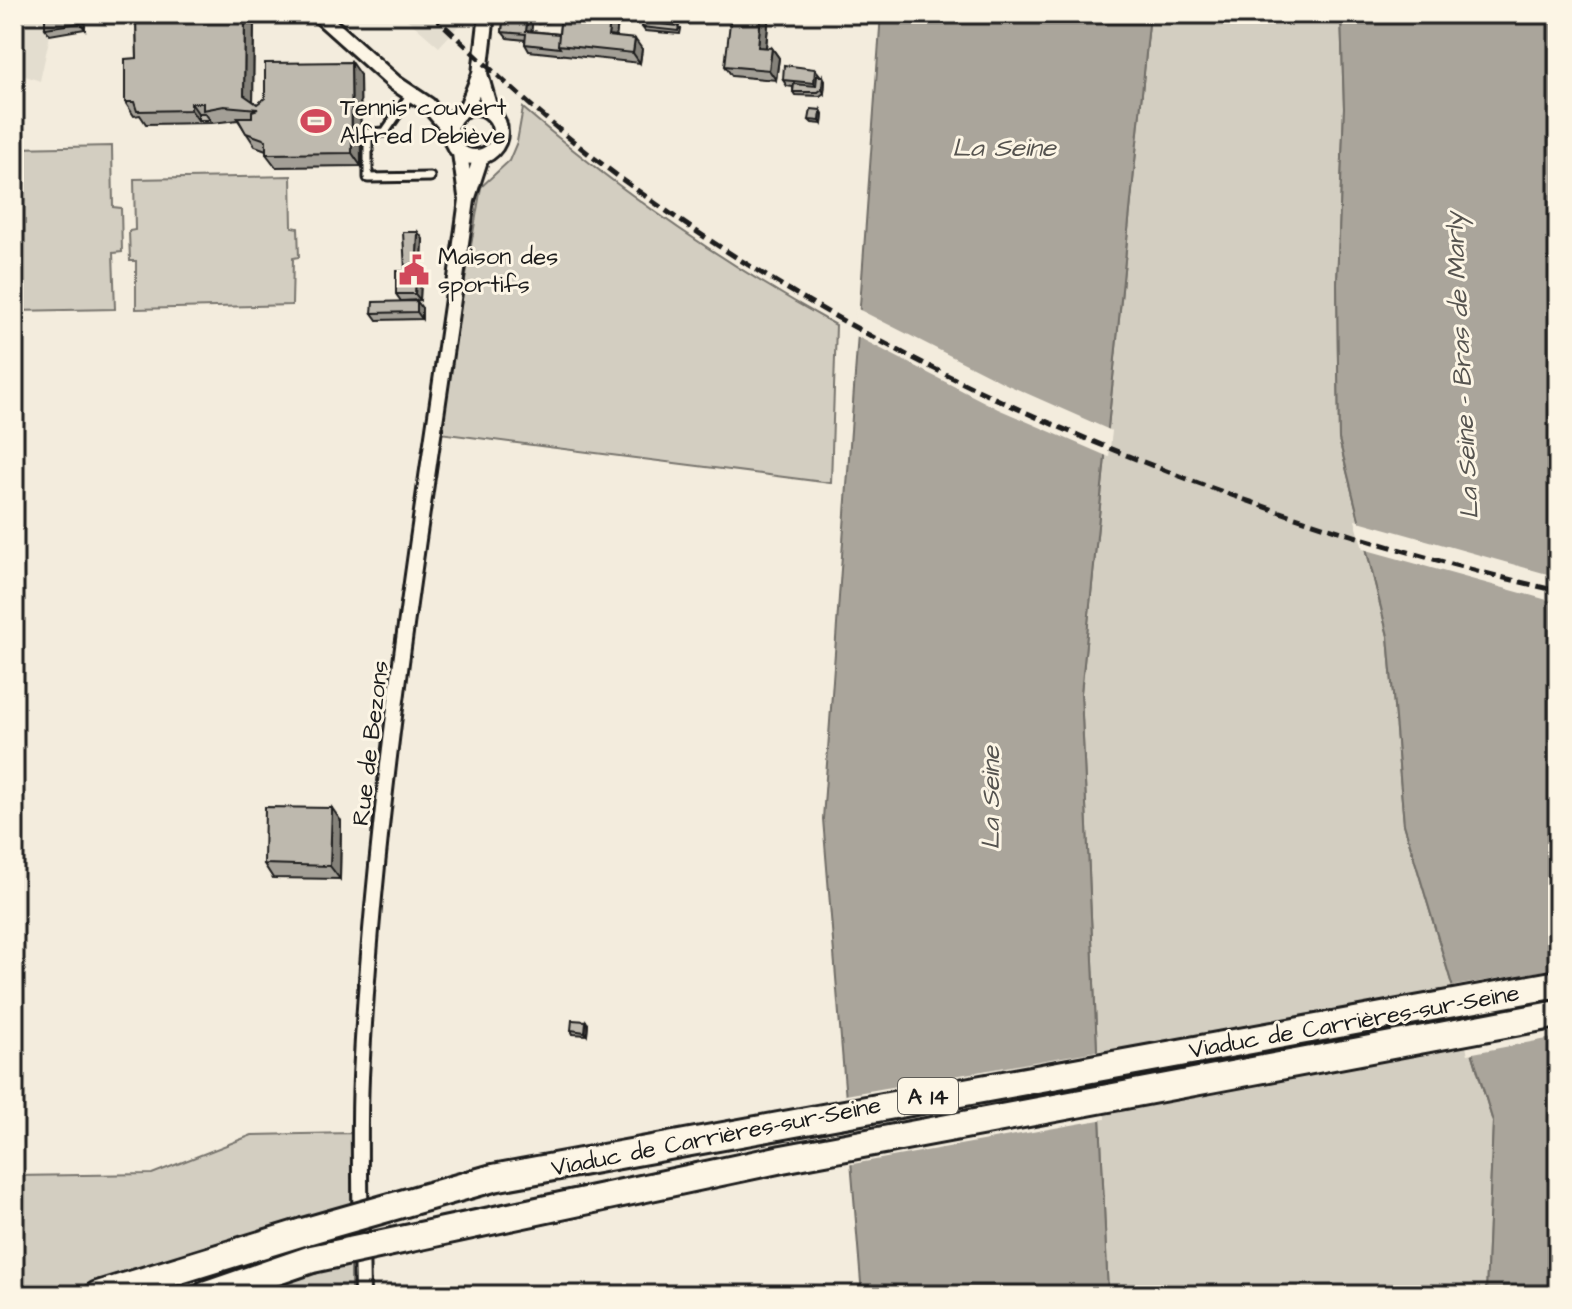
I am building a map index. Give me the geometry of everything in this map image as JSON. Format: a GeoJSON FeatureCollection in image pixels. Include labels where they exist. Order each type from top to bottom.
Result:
{"type":"FeatureCollection","features":[{"type":"Feature","properties":{"kind":"highway","name":"Viaduc de Carrières-sur-Seine"},"geometry":{"type":"LineString","coordinates":[[98,1295],[493,1178],[856,1109],[1558,984]]}},
{"type":"Feature","properties":{"kind":"highway","name":"Viaduc de Carrières-sur-Seine"},"geometry":{"type":"LineString","coordinates":[[207,1295],[312,1259],[829,1150],[1558,1014]]}},
{"type":"Feature","properties":{"kind":"street"},"geometry":{"type":"LineString","coordinates":[[318,14],[428,105],[450,130]]}},
{"type":"Feature","properties":{"kind":"street","name":"Rue de Bezons"},"geometry":{"type":"LineString","coordinates":[[467,200],[460,153],[452,143],[450,130],[480,74],[487,14]]}},
{"type":"Feature","properties":{"kind":"street","name":"Rue de Bezons"},"geometry":{"type":"LineString","coordinates":[[362,1295],[361,1079],[373,899],[408,616],[467,200],[481,157],[498,142],[499,127],[491,113],[480,74]]}},
{"type":"Feature","properties":{"kind":"street"},"geometry":{"type":"LineString","coordinates":[[428,105],[462,111],[479,108],[491,113]]}},
{"type":"Feature","properties":{"kind":"street"},"geometry":{"type":"LineString","coordinates":[[460,153],[481,157]]}},
{"type":"Feature","properties":{"kind":"lane"},"geometry":{"type":"LineString","coordinates":[[411,94],[385,132],[368,133],[368,178],[430,177]]}},
{"type":"Feature","properties":{"kind":"shaded area"},"geometry":{"type":"Polygon","coordinates":[[[14,14],[49,14],[50,35],[40,81],[14,72],[14,14]]]}},
{"type":"Feature","properties":{"kind":"shaded area"},"geometry":{"type":"Polygon","coordinates":[[[401,14],[469,14],[439,47],[401,14]]]}},
{"type":"Feature","properties":{"kind":"shaded area"},"geometry":{"type":"Polygon","coordinates":[[[1150,14],[1341,14],[1344,108],[1337,284],[1339,439],[1388,636],[1404,824],[1493,1122],[1486,1295],[1108,1295],[1081,693],[1150,14]]]}},
{"type":"Feature","properties":{"kind":"shaded area"},"geometry":{"type":"Polygon","coordinates":[[[523,108],[597,169],[674,225],[753,277],[836,325],[831,483],[439,433],[481,187],[509,161],[517,142],[523,108]]]}},
{"type":"Feature","properties":{"kind":"shaded area"},"geometry":{"type":"Polygon","coordinates":[[[112,146],[113,207],[121,208],[122,252],[113,253],[115,309],[14,311],[14,148],[112,146]]]}},
{"type":"Feature","properties":{"kind":"shaded area"},"geometry":{"type":"Polygon","coordinates":[[[291,176],[292,227],[298,228],[299,257],[293,258],[292,305],[136,309],[136,261],[130,261],[129,231],[135,230],[134,179],[291,176]]]}},
{"type":"Feature","properties":{"kind":"shaded area"},"geometry":{"type":"Polygon","coordinates":[[[351,1133],[351,1295],[14,1295],[14,1176],[152,1174],[252,1135],[351,1133]]]}},
{"type":"Feature","properties":{"kind":"water","name":"La Seine"},"geometry":{"type":"Polygon","coordinates":[[[881,14],[1150,14],[1081,693],[1108,1295],[862,1295],[823,819],[881,14]]]}},
{"type":"Feature","properties":{"kind":"water","name":"La Seine - Bras de Marly"},"geometry":{"type":"Polygon","coordinates":[[[1341,14],[1558,14],[1558,1295],[1486,1295],[1493,1122],[1404,824],[1388,636],[1339,439],[1337,284],[1344,108],[1341,14]]]}},
{"type":"Feature","properties":{"kind":"pier"},"geometry":{"type":"Polygon","coordinates":[[[856,308],[1008,385],[1112,431],[1109,457],[998,409],[854,335],[856,308]]]}},
{"type":"Feature","properties":{"kind":"pier"},"geometry":{"type":"Polygon","coordinates":[[[1355,520],[1558,577],[1558,603],[1363,549],[1355,520]]]}},
{"type":"Feature","properties":{"kind":"pier"},"geometry":{"type":"Polygon","coordinates":[[[1558,968],[1558,1037],[1468,1054],[1449,987],[1558,968]]]}},
{"type":"Feature","properties":{"kind":"pier"},"geometry":{"type":"Polygon","coordinates":[[[1102,1050],[1105,1119],[847,1165],[840,1096],[1102,1050]]]}},
{"type":"Feature","properties":{"kind":"building"},"geometry":{"type":"Polygon","coordinates":[[[45,14],[80,14],[80,23],[45,28],[45,14]]]}},
{"type":"Feature","properties":{"kind":"building"},"geometry":{"type":"Polygon","coordinates":[[[136,14],[245,14],[244,95],[257,104],[265,98],[265,63],[351,62],[352,153],[266,154],[266,140],[246,133],[237,117],[252,117],[252,111],[258,109],[224,106],[203,110],[203,103],[191,103],[191,110],[137,111],[134,102],[125,102],[125,59],[137,58],[136,14]]]}},
{"type":"Feature","properties":{"kind":"building"},"geometry":{"type":"Polygon","coordinates":[[[504,14],[528,14],[526,31],[559,34],[560,48],[525,44],[526,34],[502,32],[504,14]]]}},
{"type":"Feature","properties":{"kind":"building"},"geometry":{"type":"Polygon","coordinates":[[[536,14],[549,14],[549,19],[536,21],[536,14]]]}},
{"type":"Feature","properties":{"kind":"building"},"geometry":{"type":"Polygon","coordinates":[[[561,14],[611,14],[608,36],[635,39],[633,53],[558,45],[561,14]]]}},
{"type":"Feature","properties":{"kind":"building"},"geometry":{"type":"Polygon","coordinates":[[[731,14],[761,14],[758,47],[772,48],[769,70],[725,66],[731,14]]]}},
{"type":"Feature","properties":{"kind":"building"},"geometry":{"type":"Polygon","coordinates":[[[643,22],[679,26],[678,31],[642,27],[643,22]]]}},
{"type":"Feature","properties":{"kind":"building"},"geometry":{"type":"Polygon","coordinates":[[[784,65],[815,69],[814,83],[783,80],[784,65]]]}},
{"type":"Feature","properties":{"kind":"building"},"geometry":{"type":"Polygon","coordinates":[[[817,76],[823,76],[822,89],[818,92],[793,92],[794,84],[816,86],[817,76]]]}},
{"type":"Feature","properties":{"kind":"building"},"geometry":{"type":"Polygon","coordinates":[[[811,109],[821,110],[820,121],[809,120],[811,109]]]}},
{"type":"Feature","properties":{"kind":"building"},"geometry":{"type":"Polygon","coordinates":[[[198,113],[205,113],[210,120],[198,120],[198,113]]]}},
{"type":"Feature","properties":{"kind":"building"},"geometry":{"type":"Polygon","coordinates":[[[403,232],[418,232],[415,294],[396,294],[396,271],[405,271],[403,232]]]}},
{"type":"Feature","properties":{"kind":"building"},"geometry":{"type":"Polygon","coordinates":[[[417,301],[417,312],[372,313],[373,302],[417,301]]]}},
{"type":"Feature","properties":{"kind":"building"},"geometry":{"type":"Polygon","coordinates":[[[265,807],[332,808],[330,866],[264,864],[265,807]]]}},
{"type":"Feature","properties":{"kind":"building"},"geometry":{"type":"Polygon","coordinates":[[[572,1020],[586,1021],[585,1032],[571,1030],[572,1020]]]}},
{"type":"Feature","properties":{"kind":"railway"},"geometry":{"type":"LineString","coordinates":[[432,14],[541,114],[611,171],[716,244],[827,312],[943,373],[1063,429],[1185,478],[1309,522],[1558,591]]}},
{"type":"Feature","properties":{"kind":"place","name":"Tennis couvert Alfred Debiève"},"geometry":{"type":"Point","coordinates":[316,121]}},
{"type":"Feature","properties":{"kind":"place","name":"Maison des sportifs"},"geometry":{"type":"Point","coordinates":[414,270]}}]}
